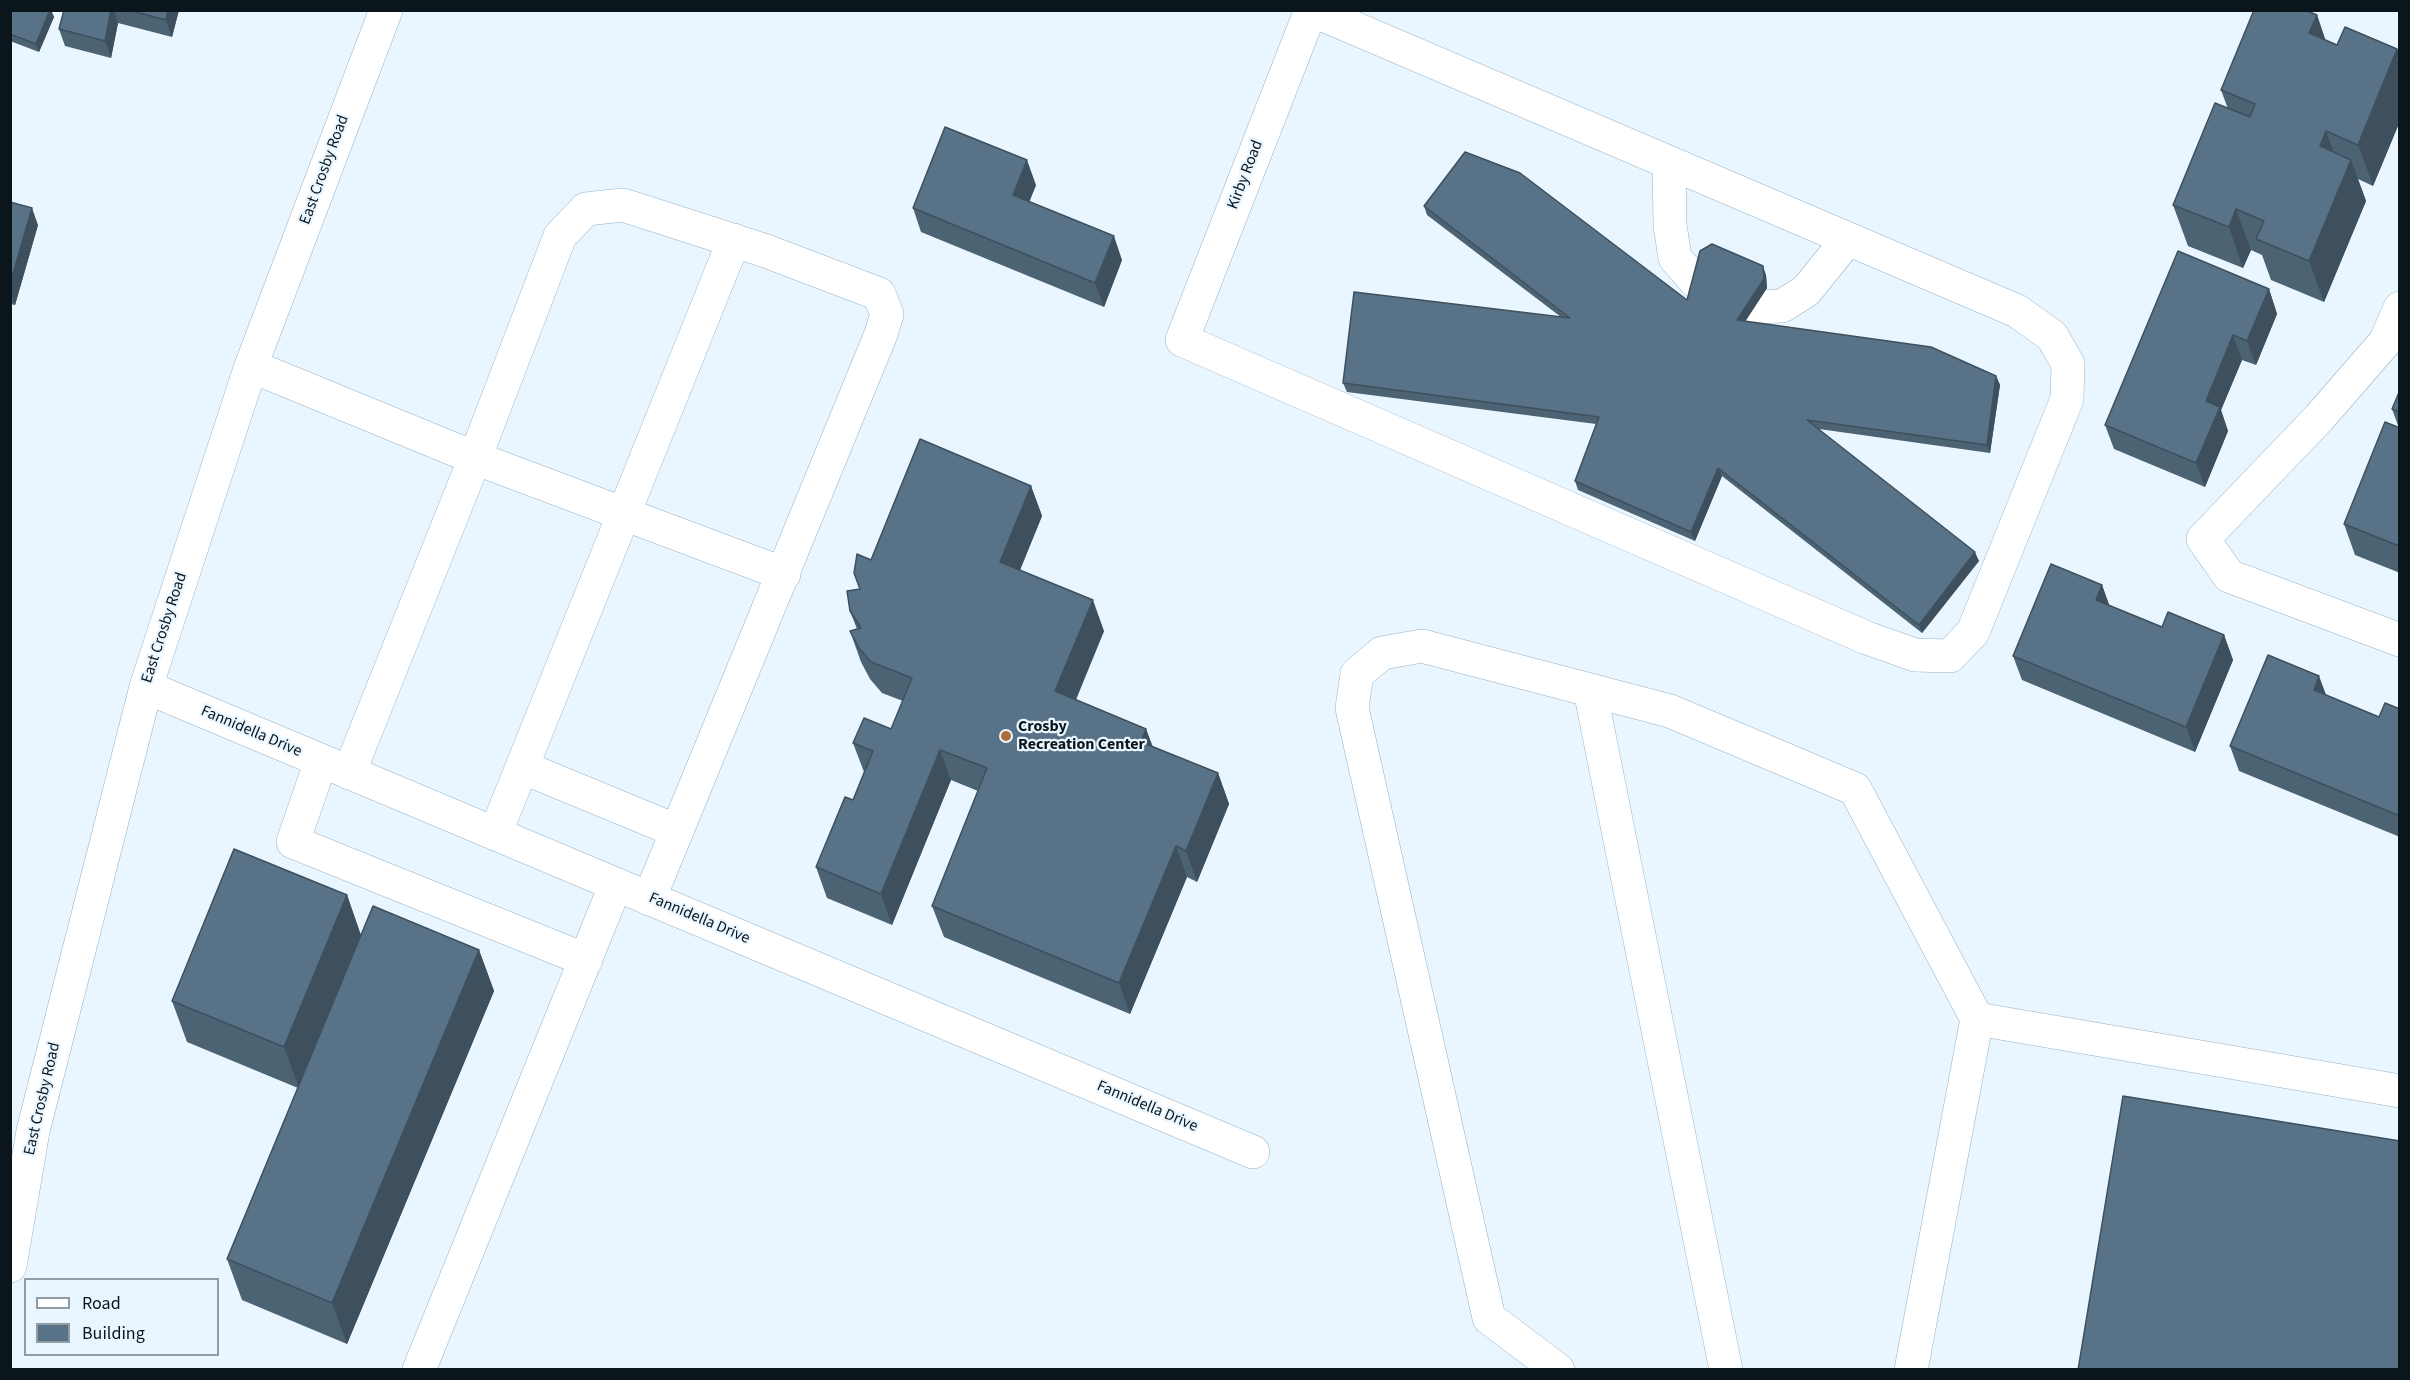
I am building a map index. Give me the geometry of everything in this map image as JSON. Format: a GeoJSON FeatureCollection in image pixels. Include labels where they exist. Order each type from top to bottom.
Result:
{"type":"FeatureCollection","features":[{"type":"Feature","properties":{"kind":"street","name":"East Crosby Road"},"geometry":{"type":"LineString","coordinates":[[10,1266],[33,1131],[146,687],[251,366],[386,10]]}},
{"type":"Feature","properties":{"kind":"street"},"geometry":{"type":"LineString","coordinates":[[1311,10],[1848,239],[1806,291],[1782,306],[1754,307]]}},
{"type":"Feature","properties":{"kind":"street","name":"Kirby Road"},"geometry":{"type":"LineString","coordinates":[[1311,10],[1182,340],[1867,638],[1915,655],[1950,656],[1973,632],[2067,399],[2067,364],[2052,336],[2017,311],[1848,239]]}},
{"type":"Feature","properties":{"kind":"street"},"geometry":{"type":"LineString","coordinates":[[1669,162],[1670,225],[1675,258],[1696,283]]}},
{"type":"Feature","properties":{"kind":"street"},"geometry":{"type":"LineString","coordinates":[[586,960],[293,842],[335,767],[475,458],[560,236],[586,209],[623,205],[734,240],[879,294],[887,314],[784,574],[649,898]]}},
{"type":"Feature","properties":{"kind":"street"},"geometry":{"type":"LineString","coordinates":[[495,834],[734,240]]}},
{"type":"Feature","properties":{"kind":"street"},"geometry":{"type":"LineString","coordinates":[[2400,308],[2385,342],[2319,418],[2203,539],[2229,576],[2400,640]]}},
{"type":"Feature","properties":{"kind":"street"},"geometry":{"type":"LineString","coordinates":[[251,366],[475,458],[784,574]]}},
{"type":"Feature","properties":{"kind":"street"},"geometry":{"type":"LineString","coordinates":[[1558,1370],[1489,1318],[1352,708],[1358,674],[1382,653],[1422,646],[1670,711],[1855,789],[1977,1019],[1911,1370]]}},
{"type":"Feature","properties":{"kind":"street","name":"Fannidella Drive"},"geometry":{"type":"LineString","coordinates":[[146,687],[1253,1152]]}},
{"type":"Feature","properties":{"kind":"street"},"geometry":{"type":"LineString","coordinates":[[1590,690],[1726,1370]]}},
{"type":"Feature","properties":{"kind":"street"},"geometry":{"type":"LineString","coordinates":[[522,767],[677,831]]}},
{"type":"Feature","properties":{"kind":"street"},"geometry":{"type":"LineString","coordinates":[[419,1370],[616,884]]}},
{"type":"Feature","properties":{"kind":"street"},"geometry":{"type":"LineString","coordinates":[[1977,1019],[2400,1091]]}},
{"type":"Feature","properties":{"kind":"building"},"geometry":{"type":"Polygon","coordinates":[[[10,10],[50,10],[36,44],[10,34],[10,10]]]}},
{"type":"Feature","properties":{"kind":"building"},"geometry":{"type":"Polygon","coordinates":[[[64,10],[111,10],[105,41],[59,29],[64,10]]]}},
{"type":"Feature","properties":{"kind":"building"},"geometry":{"type":"Polygon","coordinates":[[[128,10],[168,10],[166,20],[128,10]]]}},
{"type":"Feature","properties":{"kind":"building"},"geometry":{"type":"Polygon","coordinates":[[[2254,10],[2305,10],[2317,15],[2309,33],[2337,45],[2345,27],[2397,49],[2358,145],[2326,131],[2320,146],[2351,160],[2309,261],[2256,239],[2264,221],[2236,209],[2229,227],[2173,205],[2215,103],[2250,117],[2255,104],[2221,90],[2254,10]]]}},
{"type":"Feature","properties":{"kind":"building"},"geometry":{"type":"Polygon","coordinates":[[[945,127],[1027,160],[1013,195],[1114,236],[1095,283],[913,208],[945,127]]]}},
{"type":"Feature","properties":{"kind":"building"},"geometry":{"type":"Polygon","coordinates":[[[1465,152],[1520,173],[1687,300],[1700,251],[1712,244],[1763,266],[1764,279],[1737,320],[1931,347],[1996,376],[1987,445],[1807,420],[1975,552],[1919,625],[1718,468],[1691,532],[1575,481],[1599,417],[1343,383],[1354,292],[1570,318],[1424,206],[1465,152]]]}},
{"type":"Feature","properties":{"kind":"building"},"geometry":{"type":"Polygon","coordinates":[[[10,202],[32,208],[10,284],[10,202]]]}},
{"type":"Feature","properties":{"kind":"building"},"geometry":{"type":"Polygon","coordinates":[[[2178,251],[2269,289],[2247,341],[2233,335],[2206,401],[2220,407],[2196,463],[2105,425],[2178,251]]]}},
{"type":"Feature","properties":{"kind":"building"},"geometry":{"type":"Polygon","coordinates":[[[2400,390],[2400,412],[2392,409],[2400,390]]]}},
{"type":"Feature","properties":{"kind":"building"},"geometry":{"type":"Polygon","coordinates":[[[2385,422],[2400,428],[2399,546],[2344,524],[2385,422]]]}},
{"type":"Feature","properties":{"kind":"building","name":"Crosby Recreation Center"},"geometry":{"type":"Polygon","coordinates":[[[920,439],[1031,486],[1000,562],[1093,600],[1055,691],[1146,729],[1141,742],[1218,773],[1186,851],[1176,846],[1119,983],[932,906],[987,768],[940,750],[881,894],[816,867],[845,797],[853,800],[873,751],[853,743],[864,718],[891,729],[912,678],[871,662],[859,648],[850,631],[861,628],[850,611],[847,591],[860,589],[854,573],[857,554],[871,560],[920,439]]]}},
{"type":"Feature","properties":{"kind":"building"},"geometry":{"type":"Polygon","coordinates":[[[2051,564],[2102,585],[2096,600],[2162,627],[2168,612],[2224,635],[2186,727],[2013,656],[2051,564]]]}},
{"type":"Feature","properties":{"kind":"building"},"geometry":{"type":"Polygon","coordinates":[[[2268,655],[2319,676],[2314,690],[2379,717],[2385,703],[2400,709],[2400,816],[2230,746],[2268,655]]]}},
{"type":"Feature","properties":{"kind":"building"},"geometry":{"type":"Polygon","coordinates":[[[234,849],[347,895],[284,1047],[172,1001],[234,849]]]}},
{"type":"Feature","properties":{"kind":"building"},"geometry":{"type":"Polygon","coordinates":[[[373,906],[479,950],[332,1303],[227,1259],[373,906]]]}},
{"type":"Feature","properties":{"kind":"building"},"geometry":{"type":"Polygon","coordinates":[[[2123,1096],[2400,1141],[2400,1370],[2078,1370],[2123,1096]]]}},
{"type":"Feature","properties":{"kind":"place","name":"Crosby Recreation Center"},"geometry":{"type":"Point","coordinates":[1006,736]}}]}
